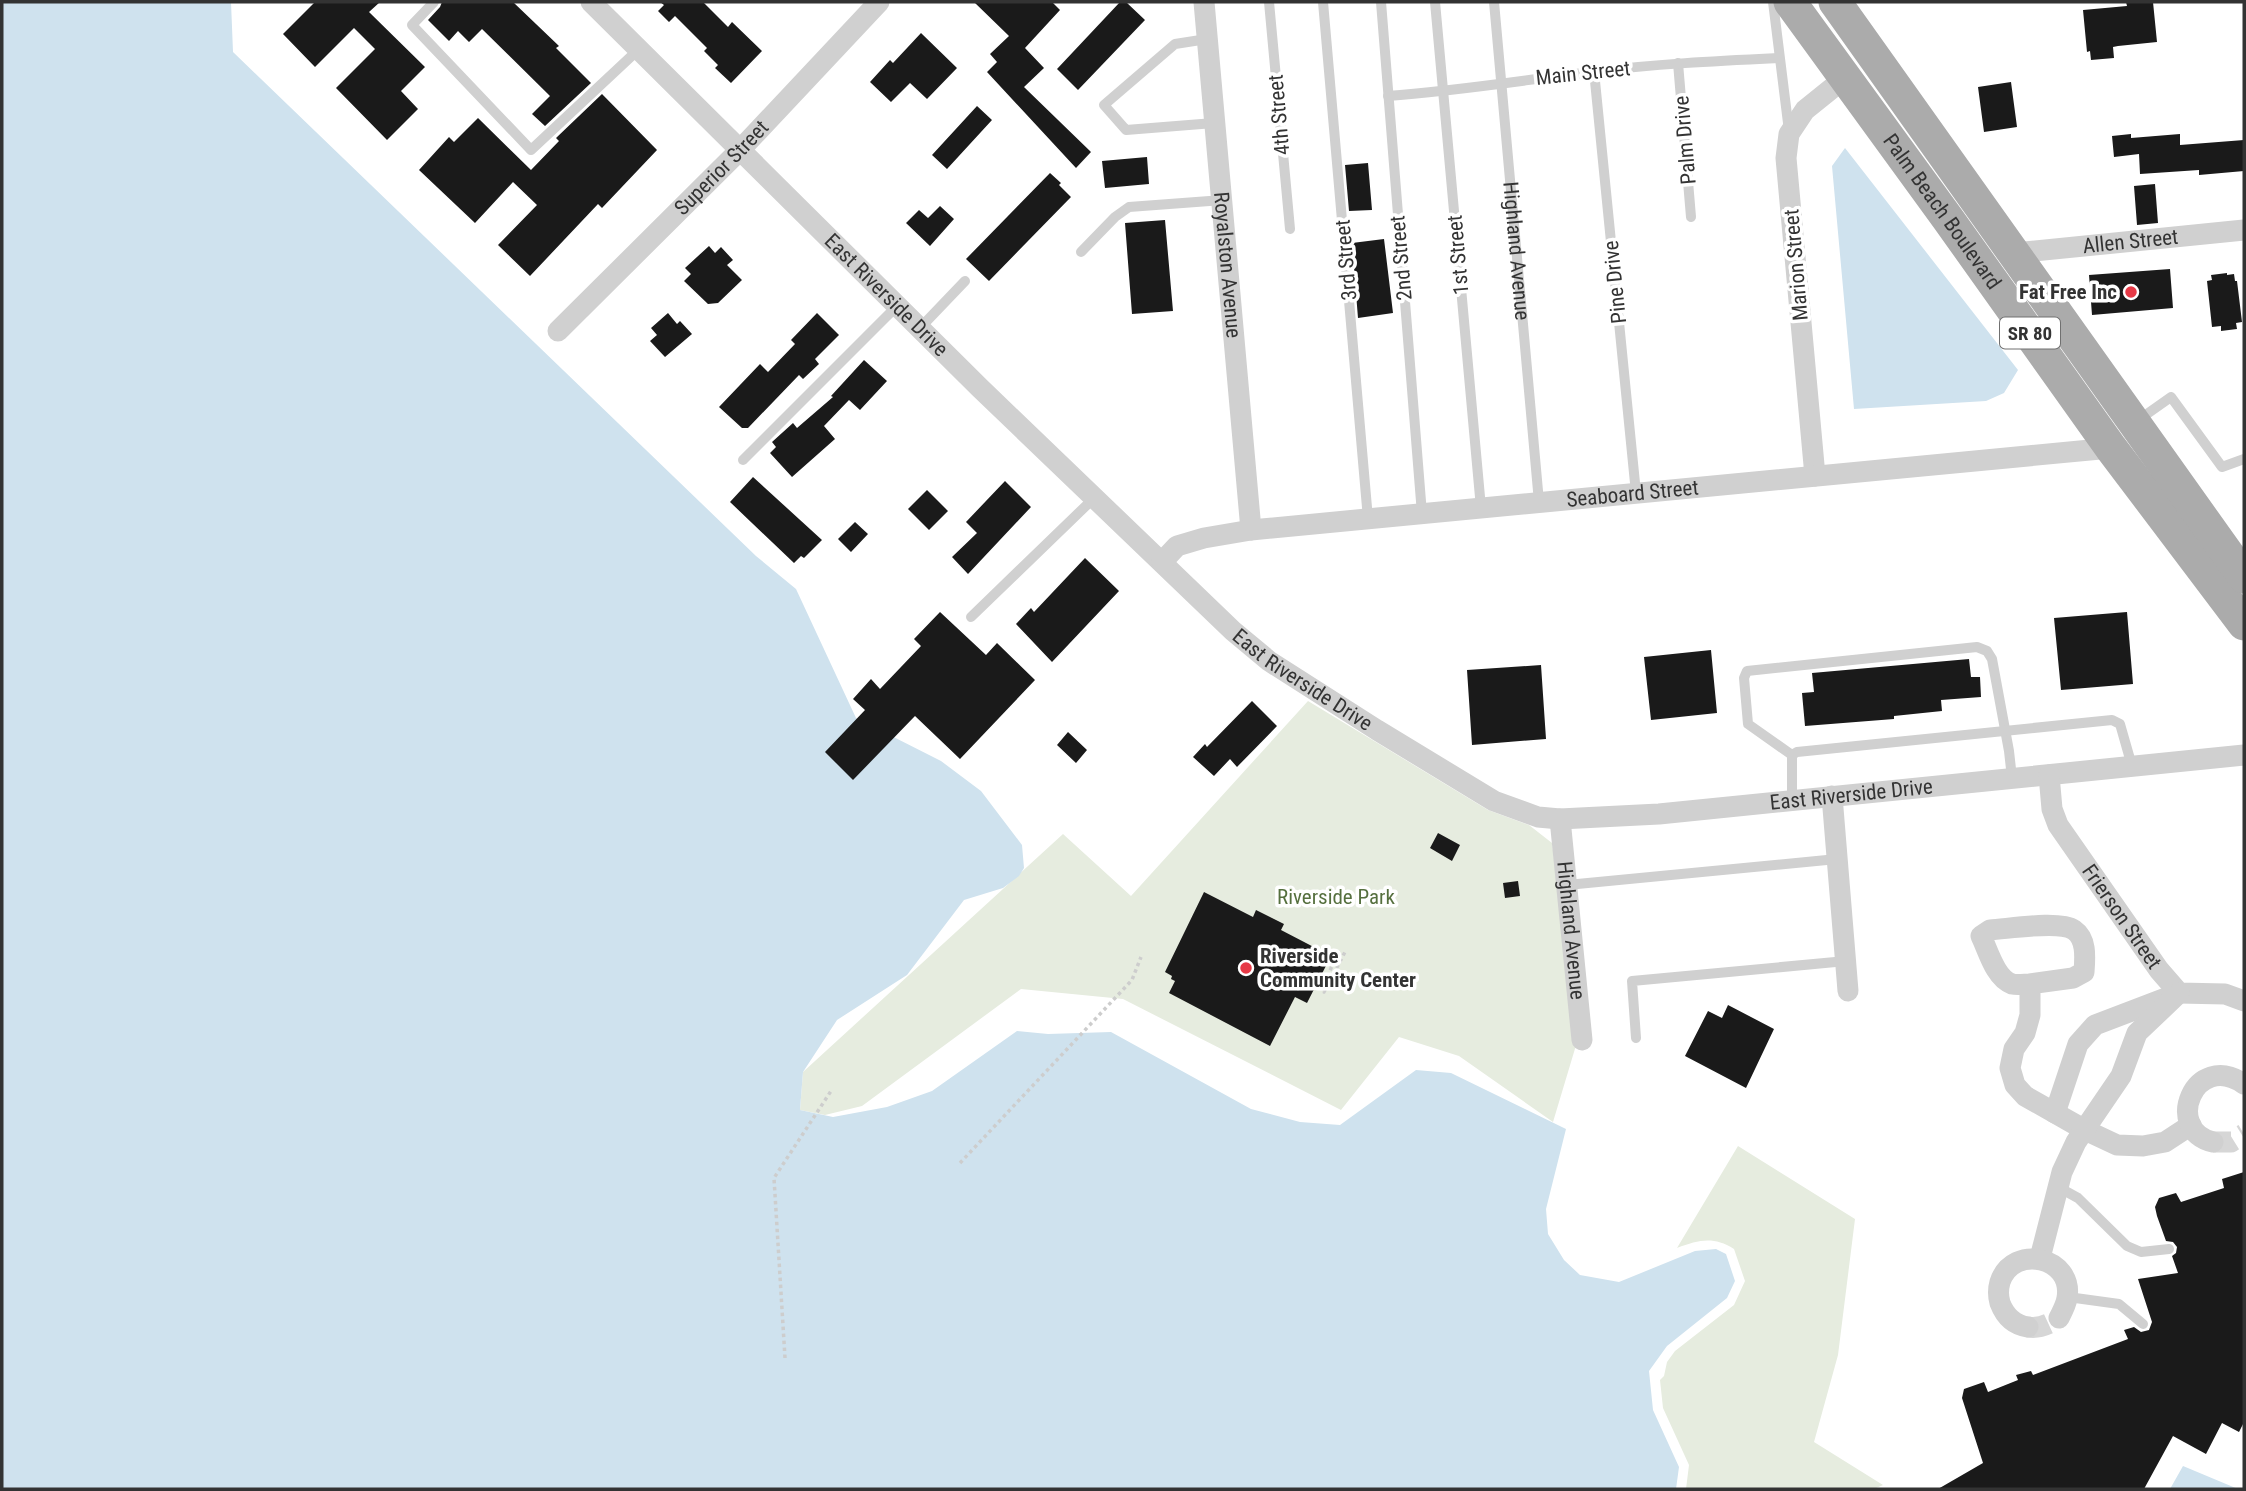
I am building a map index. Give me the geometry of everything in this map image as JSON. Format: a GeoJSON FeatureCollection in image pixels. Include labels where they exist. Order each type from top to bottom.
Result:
{"type":"FeatureCollection","features":[{"type":"Feature","properties":{"kind":"main road","name":"Palm Beach Boulevard"},"geometry":{"type":"LineString","coordinates":[[1790,2],[2111,448],[2244,624]]}},
{"type":"Feature","properties":{"kind":"main road","name":"Palm Beach Boulevard"},"geometry":{"type":"LineString","coordinates":[[1835,2],[2208,528]]}},
{"type":"Feature","properties":{"kind":"main road"},"geometry":{"type":"LineString","coordinates":[[1948,219],[1997,252],[2015,253]]}},
{"type":"Feature","properties":{"kind":"main road"},"geometry":{"type":"LineString","coordinates":[[2208,528],[2244,578]]}},
{"type":"Feature","properties":{"kind":"main road","name":"SR 80"},"geometry":{"type":"LineString","coordinates":[[2208,528],[2244,560]]}},
{"type":"Feature","properties":{"kind":"street","name":"East Riverside Drive"},"geometry":{"type":"LineString","coordinates":[[591,2],[1093,499],[1233,631],[1269,661],[1320,695],[1494,801],[1538,817],[1560,819],[1659,814],[2244,755]]}},
{"type":"Feature","properties":{"kind":"street","name":"Superior Street"},"geometry":{"type":"LineString","coordinates":[[558,331],[740,150],[879,2]]}},
{"type":"Feature","properties":{"kind":"street","name":"Royalston Avenue"},"geometry":{"type":"LineString","coordinates":[[1204,2],[1251,530]]}},
{"type":"Feature","properties":{"kind":"street"},"geometry":{"type":"LineString","coordinates":[[1789,134],[1805,110],[1846,78]]}},
{"type":"Feature","properties":{"kind":"street","name":"Marion Street"},"geometry":{"type":"LineString","coordinates":[[1789,134],[1786,158],[1815,477]]}},
{"type":"Feature","properties":{"kind":"street","name":"Allen Street"},"geometry":{"type":"LineString","coordinates":[[2015,253],[2244,230]]}},
{"type":"Feature","properties":{"kind":"street","name":"Seaboard Street"},"geometry":{"type":"LineString","coordinates":[[1162,562],[1177,546],[1204,538],[1251,530],[2111,448]]}},
{"type":"Feature","properties":{"kind":"street","name":"Frierson Street"},"geometry":{"type":"LineString","coordinates":[[2049,775],[2052,808],[2058,825],[2159,970],[2179,993]]}},
{"type":"Feature","properties":{"kind":"street"},"geometry":{"type":"LineString","coordinates":[[1832,796],[1848,991]]}},
{"type":"Feature","properties":{"kind":"street","name":"Highland Avenue"},"geometry":{"type":"LineString","coordinates":[[1560,819],[1582,1040]]}},
{"type":"Feature","properties":{"kind":"street"},"geometry":{"type":"LineString","coordinates":[[2058,925],[2074,930],[2083,943],[2084,972],[2073,978],[2030,984],[2013,984],[2005,979],[1995,967],[1981,936],[1990,930],[2058,925]]}},
{"type":"Feature","properties":{"kind":"street"},"geometry":{"type":"LineString","coordinates":[[2030,984],[2030,1015],[2025,1033],[2014,1049],[2010,1068],[2015,1086],[2025,1096],[2117,1145],[2143,1146],[2165,1142],[2191,1125]]}},
{"type":"Feature","properties":{"kind":"street"},"geometry":{"type":"LineString","coordinates":[[2055,1113],[2078,1044],[2095,1026],[2179,993],[2225,994],[2244,1001]]}},
{"type":"Feature","properties":{"kind":"street"},"geometry":{"type":"LineString","coordinates":[[2040,1258],[2067,1162],[2122,1076],[2137,1033],[2179,993]]}},
{"type":"Feature","properties":{"kind":"street"},"geometry":{"type":"LineString","coordinates":[[2213,1142],[2198,1135],[2191,1125],[2187,1114],[2189,1097],[2205,1079],[2224,1075],[2244,1084]]}},
{"type":"Feature","properties":{"kind":"street"},"geometry":{"type":"LineString","coordinates":[[2028,1326],[2010,1319],[1998,1298],[2003,1276],[2010,1266],[2021,1260],[2040,1258],[2062,1272],[2068,1297],[2059,1318]]}},
{"type":"Feature","properties":{"kind":"lane"},"geometry":{"type":"LineString","coordinates":[[434,2],[412,25],[531,150],[638,50]]}},
{"type":"Feature","properties":{"kind":"lane","name":"4th Street"},"geometry":{"type":"LineString","coordinates":[[1269,2],[1290,229]]}},
{"type":"Feature","properties":{"kind":"lane","name":"3rd Street"},"geometry":{"type":"LineString","coordinates":[[1323,2],[1368,519]]}},
{"type":"Feature","properties":{"kind":"lane","name":"2nd Street"},"geometry":{"type":"LineString","coordinates":[[1381,2],[1422,514]]}},
{"type":"Feature","properties":{"kind":"lane","name":"1st Street"},"geometry":{"type":"LineString","coordinates":[[1435,2],[1481,508]]}},
{"type":"Feature","properties":{"kind":"lane","name":"Highland Avenue"},"geometry":{"type":"LineString","coordinates":[[1494,2],[1539,502]]}},
{"type":"Feature","properties":{"kind":"lane"},"geometry":{"type":"LineString","coordinates":[[1773,2],[1789,134]]}},
{"type":"Feature","properties":{"kind":"lane"},"geometry":{"type":"LineString","coordinates":[[1207,39],[1175,44],[1104,105],[1126,130],[1214,123]]}},
{"type":"Feature","properties":{"kind":"lane","name":"Main Street"},"geometry":{"type":"LineString","coordinates":[[1388,96],[1443,92],[1594,71],[1779,58]]}},
{"type":"Feature","properties":{"kind":"lane","name":"Palm Drive"},"geometry":{"type":"LineString","coordinates":[[1678,63],[1691,217]]}},
{"type":"Feature","properties":{"kind":"lane","name":"Pine Drive"},"geometry":{"type":"LineString","coordinates":[[1594,71],[1636,493]]}},
{"type":"Feature","properties":{"kind":"lane"},"geometry":{"type":"LineString","coordinates":[[1081,252],[1115,216],[1129,207],[1223,200]]}},
{"type":"Feature","properties":{"kind":"lane"},"geometry":{"type":"LineString","coordinates":[[920,327],[965,281]]}},
{"type":"Feature","properties":{"kind":"lane"},"geometry":{"type":"LineString","coordinates":[[743,460],[898,305]]}},
{"type":"Feature","properties":{"kind":"lane"},"geometry":{"type":"LineString","coordinates":[[2135,423],[2171,397],[2222,467],[2244,459]]}},
{"type":"Feature","properties":{"kind":"lane"},"geometry":{"type":"LineString","coordinates":[[971,618],[1093,499]]}},
{"type":"Feature","properties":{"kind":"lane"},"geometry":{"type":"LineString","coordinates":[[1792,755],[1748,724],[1744,678],[1748,671],[1977,647],[1987,651],[1992,659],[2012,778]]}},
{"type":"Feature","properties":{"kind":"lane"},"geometry":{"type":"LineString","coordinates":[[1792,755],[1797,752],[2112,720],[2120,724],[2132,766]]}},
{"type":"Feature","properties":{"kind":"lane"},"geometry":{"type":"LineString","coordinates":[[1792,755],[1792,800]]}},
{"type":"Feature","properties":{"kind":"lane"},"geometry":{"type":"LineString","coordinates":[[1567,885],[1837,859]]}},
{"type":"Feature","properties":{"kind":"lane"},"geometry":{"type":"LineString","coordinates":[[1636,1038],[1632,981],[1846,961]]}},
{"type":"Feature","properties":{"kind":"lane"},"geometry":{"type":"LineString","coordinates":[[2058,1187],[2078,1198],[2127,1245],[2141,1252],[2169,1250]]}},
{"type":"Feature","properties":{"kind":"lane"},"geometry":{"type":"LineString","coordinates":[[2068,1297],[2119,1304],[2143,1324]]}},
{"type":"Feature","properties":{"kind":"path"},"geometry":{"type":"LineString","coordinates":[[1327,963],[1332,966],[1321,990],[1324,992],[1345,952]]}},
{"type":"Feature","properties":{"kind":"path"},"geometry":{"type":"LineString","coordinates":[[960,1163],[1132,979],[1141,957]]}},
{"type":"Feature","properties":{"kind":"path"},"geometry":{"type":"LineString","coordinates":[[785,1358],[774,1178],[831,1091]]}},
{"type":"Feature","properties":{"kind":"green space","name":"Riverside Park"},"geometry":{"type":"Polygon","coordinates":[[[1308,701],[1488,810],[1529,825],[1552,843],[1577,1042],[1553,1122],[1459,1056],[1399,1037],[1341,1110],[1123,999],[1021,989],[862,1106],[825,1115],[800,1110],[803,1072],[1063,834],[1131,896],[1308,701]]]}},
{"type":"Feature","properties":{"kind":"green space"},"geometry":{"type":"Polygon","coordinates":[[[1738,1146],[1855,1219],[1838,1355],[1814,1442],[1883,1485],[1874,1489],[1686,1489],[1689,1465],[1663,1408],[1660,1380],[1675,1351],[1734,1305],[1745,1281],[1734,1249],[1726,1245],[1706,1241],[1677,1248],[1738,1146]]]}},
{"type":"Feature","properties":{"kind":"water"},"geometry":{"type":"Polygon","coordinates":[[[2,2],[231,2],[233,52],[756,556],[796,589],[856,718],[941,761],[981,791],[1022,845],[1024,868],[1019,876],[1003,888],[964,900],[907,975],[837,1020],[803,1072],[800,1110],[833,1117],[887,1107],[932,1091],[1017,1031],[1048,1034],[1111,1032],[1251,1109],[1300,1122],[1340,1125],[1416,1070],[1451,1073],[1566,1129],[1546,1209],[1548,1234],[1564,1260],[1580,1275],[1619,1282],[1695,1251],[1716,1249],[1726,1254],[1735,1281],[1727,1298],[1667,1346],[1649,1371],[1653,1410],[1679,1467],[1676,1489],[2,1489],[2,2]]]}},
{"type":"Feature","properties":{"kind":"water"},"geometry":{"type":"Polygon","coordinates":[[[1845,148],[2018,370],[2004,393],[1986,401],[1854,409],[1832,166],[1845,148]]]}},
{"type":"Feature","properties":{"kind":"water"},"geometry":{"type":"Polygon","coordinates":[[[2183,1466],[2238,1489],[2170,1489],[2183,1466]]]}},
{"type":"Feature","properties":{"kind":"building"},"geometry":{"type":"Polygon","coordinates":[[[315,2],[380,2],[369,12],[425,67],[401,91],[418,109],[387,140],[336,88],[375,49],[354,28],[315,67],[283,34],[315,2]]]}},
{"type":"Feature","properties":{"kind":"building"},"geometry":{"type":"Polygon","coordinates":[[[442,2],[513,2],[559,46],[556,48],[591,83],[545,126],[532,114],[550,96],[482,29],[469,42],[458,31],[449,41],[428,20],[442,2]]]}},
{"type":"Feature","properties":{"kind":"building"},"geometry":{"type":"Polygon","coordinates":[[[660,2],[703,2],[728,27],[732,22],[762,51],[731,83],[715,68],[718,65],[704,51],[707,48],[675,16],[669,22],[658,11],[664,5],[660,2]]]}},
{"type":"Feature","properties":{"kind":"building"},"geometry":{"type":"Polygon","coordinates":[[[974,2],[1052,2],[1060,10],[1025,48],[1044,68],[1024,87],[1091,152],[1076,168],[987,72],[997,62],[990,54],[1009,36],[974,2]]]}},
{"type":"Feature","properties":{"kind":"building"},"geometry":{"type":"Polygon","coordinates":[[[1120,2],[1126,2],[1145,20],[1078,90],[1057,69],[1120,2]]]}},
{"type":"Feature","properties":{"kind":"building"},"geometry":{"type":"Polygon","coordinates":[[[2126,2],[2153,2],[2157,42],[2113,47],[2114,58],[2091,60],[2090,51],[2087,52],[2083,10],[2127,6],[2126,2]]]}},
{"type":"Feature","properties":{"kind":"building"},"geometry":{"type":"Polygon","coordinates":[[[921,33],[957,68],[927,99],[910,83],[891,102],[870,82],[890,60],[893,63],[921,33]]]}},
{"type":"Feature","properties":{"kind":"building"},"geometry":{"type":"Polygon","coordinates":[[[2011,82],[2017,127],[1984,132],[1978,87],[2011,82]]]}},
{"type":"Feature","properties":{"kind":"building"},"geometry":{"type":"Polygon","coordinates":[[[602,94],[657,150],[602,208],[598,204],[530,276],[498,245],[537,205],[513,182],[475,223],[419,170],[449,137],[454,142],[478,118],[531,170],[559,141],[556,138],[602,94]]]}},
{"type":"Feature","properties":{"kind":"building"},"geometry":{"type":"Polygon","coordinates":[[[977,106],[992,120],[947,169],[932,155],[977,106]]]}},
{"type":"Feature","properties":{"kind":"building"},"geometry":{"type":"Polygon","coordinates":[[[2131,134],[2131,138],[2180,134],[2180,145],[2244,140],[2244,171],[2199,175],[2199,170],[2140,174],[2139,154],[2114,157],[2112,136],[2131,134]]]}},
{"type":"Feature","properties":{"kind":"building"},"geometry":{"type":"Polygon","coordinates":[[[1147,157],[1149,184],[1105,188],[1102,161],[1147,157]]]}},
{"type":"Feature","properties":{"kind":"building"},"geometry":{"type":"Polygon","coordinates":[[[1368,163],[1372,210],[1349,211],[1345,165],[1368,163]]]}},
{"type":"Feature","properties":{"kind":"building"},"geometry":{"type":"Polygon","coordinates":[[[1050,173],[1071,197],[989,281],[966,259],[1050,173]]]}},
{"type":"Feature","properties":{"kind":"building"},"geometry":{"type":"Polygon","coordinates":[[[2155,184],[2158,223],[2137,225],[2134,186],[2155,184]]]}},
{"type":"Feature","properties":{"kind":"building"},"geometry":{"type":"Polygon","coordinates":[[[940,206],[954,219],[930,246],[906,223],[919,210],[928,218],[940,206]]]}},
{"type":"Feature","properties":{"kind":"building"},"geometry":{"type":"Polygon","coordinates":[[[1165,220],[1173,311],[1132,314],[1125,223],[1165,220]]]}},
{"type":"Feature","properties":{"kind":"building"},"geometry":{"type":"Polygon","coordinates":[[[1384,239],[1393,313],[1358,318],[1352,243],[1384,239]]]}},
{"type":"Feature","properties":{"kind":"building"},"geometry":{"type":"Polygon","coordinates":[[[709,246],[715,253],[721,247],[733,260],[727,265],[742,280],[718,303],[708,304],[684,281],[691,274],[685,268],[709,246]]]}},
{"type":"Feature","properties":{"kind":"building","name":"Fat Free Inc"},"geometry":{"type":"Polygon","coordinates":[[[2170,269],[2173,308],[2092,315],[2089,275],[2170,269]]]}},
{"type":"Feature","properties":{"kind":"building"},"geometry":{"type":"Polygon","coordinates":[[[2234,274],[2237,281],[2242,322],[2236,323],[2237,329],[2221,331],[2221,326],[2212,327],[2207,281],[2212,280],[2211,275],[2234,274]]]}},
{"type":"Feature","properties":{"kind":"building"},"geometry":{"type":"Polygon","coordinates":[[[668,313],[677,324],[680,321],[692,334],[665,357],[650,341],[657,335],[651,328],[668,313]]]}},
{"type":"Feature","properties":{"kind":"building"},"geometry":{"type":"Polygon","coordinates":[[[817,313],[839,335],[815,359],[819,364],[803,379],[799,375],[748,428],[742,428],[719,407],[760,364],[768,372],[795,344],[791,340],[817,313]]]}},
{"type":"Feature","properties":{"kind":"building"},"geometry":{"type":"Polygon","coordinates":[[[864,360],[887,381],[860,410],[849,400],[824,426],[835,439],[792,477],[770,453],[776,447],[772,442],[793,423],[797,428],[833,397],[831,396],[864,360]]]}},
{"type":"Feature","properties":{"kind":"building"},"geometry":{"type":"Polygon","coordinates":[[[753,477],[822,540],[804,558],[801,556],[794,563],[730,502],[753,477]]]}},
{"type":"Feature","properties":{"kind":"building"},"geometry":{"type":"Polygon","coordinates":[[[1005,481],[1031,507],[968,574],[952,557],[977,533],[966,522],[1005,481]]]}},
{"type":"Feature","properties":{"kind":"building"},"geometry":{"type":"Polygon","coordinates":[[[927,490],[948,511],[929,530],[908,509],[927,490]]]}},
{"type":"Feature","properties":{"kind":"building"},"geometry":{"type":"Polygon","coordinates":[[[855,522],[868,534],[851,552],[838,539],[855,522]]]}},
{"type":"Feature","properties":{"kind":"building"},"geometry":{"type":"Polygon","coordinates":[[[1085,558],[1119,591],[1052,662],[1016,624],[1031,608],[1034,612],[1085,558]]]}},
{"type":"Feature","properties":{"kind":"building"},"geometry":{"type":"Polygon","coordinates":[[[940,612],[986,655],[997,643],[1035,680],[960,759],[915,716],[853,780],[825,752],[865,710],[853,699],[871,679],[880,689],[921,646],[914,639],[940,612]]]}},
{"type":"Feature","properties":{"kind":"building"},"geometry":{"type":"Polygon","coordinates":[[[2127,612],[2133,684],[2061,690],[2054,618],[2127,612]]]}},
{"type":"Feature","properties":{"kind":"building"},"geometry":{"type":"Polygon","coordinates":[[[1711,650],[1717,713],[1651,720],[1644,657],[1711,650]]]}},
{"type":"Feature","properties":{"kind":"building"},"geometry":{"type":"Polygon","coordinates":[[[1969,659],[1971,677],[1980,677],[1981,697],[1941,700],[1942,711],[1894,716],[1894,719],[1805,726],[1802,693],[1814,692],[1812,673],[1969,659]]]}},
{"type":"Feature","properties":{"kind":"building"},"geometry":{"type":"Polygon","coordinates":[[[1541,665],[1546,739],[1472,745],[1467,670],[1541,665]]]}},
{"type":"Feature","properties":{"kind":"building"},"geometry":{"type":"Polygon","coordinates":[[[1252,701],[1277,726],[1237,767],[1230,759],[1214,776],[1193,757],[1205,744],[1207,747],[1252,701]]]}},
{"type":"Feature","properties":{"kind":"building"},"geometry":{"type":"Polygon","coordinates":[[[1068,732],[1087,750],[1076,763],[1057,745],[1068,732]]]}},
{"type":"Feature","properties":{"kind":"building"},"geometry":{"type":"Polygon","coordinates":[[[1438,833],[1460,845],[1452,861],[1430,848],[1438,833]]]}},
{"type":"Feature","properties":{"kind":"building"},"geometry":{"type":"Polygon","coordinates":[[[1518,881],[1520,896],[1505,898],[1503,883],[1518,881]]]}},
{"type":"Feature","properties":{"kind":"building","name":"Riverside Community Center"},"geometry":{"type":"Polygon","coordinates":[[[1204,892],[1253,917],[1256,910],[1284,924],[1281,930],[1331,956],[1307,1003],[1295,997],[1270,1046],[1169,993],[1175,981],[1165,972],[1204,892]]]}},
{"type":"Feature","properties":{"kind":"building"},"geometry":{"type":"Polygon","coordinates":[[[1728,1005],[1774,1029],[1746,1088],[1685,1056],[1708,1011],[1722,1018],[1728,1005]]]}},
{"type":"Feature","properties":{"kind":"building"},"geometry":{"type":"Polygon","coordinates":[[[2244,1172],[2244,1422],[2239,1432],[2222,1423],[2206,1454],[2173,1436],[2144,1489],[1938,1489],[1983,1463],[1962,1398],[1964,1389],[1984,1382],[1988,1392],[2018,1380],[2016,1375],[2031,1371],[2033,1375],[2128,1339],[2124,1330],[2134,1327],[2141,1332],[2149,1330],[2152,1322],[2138,1279],[2178,1273],[2172,1256],[2177,1247],[2173,1242],[2166,1241],[2157,1216],[2155,1207],[2159,1198],[2176,1193],[2181,1202],[2224,1188],[2222,1179],[2244,1172]]]}},
{"type":"Feature","properties":{"kind":"tunnel"},"geometry":{"type":"LineString","coordinates":[[2213,1142],[2231,1142],[2244,1134]]}},
{"type":"Feature","properties":{"kind":"tunnel"},"geometry":{"type":"LineString","coordinates":[[2028,1327],[2040,1327],[2059,1318]]}},
{"type":"Feature","properties":{"kind":"place","name":"Fat Free Inc"},"geometry":{"type":"Point","coordinates":[2131,292]}},
{"type":"Feature","properties":{"kind":"place","name":"Riverside Community Center"},"geometry":{"type":"Point","coordinates":[1246,968]}}]}
